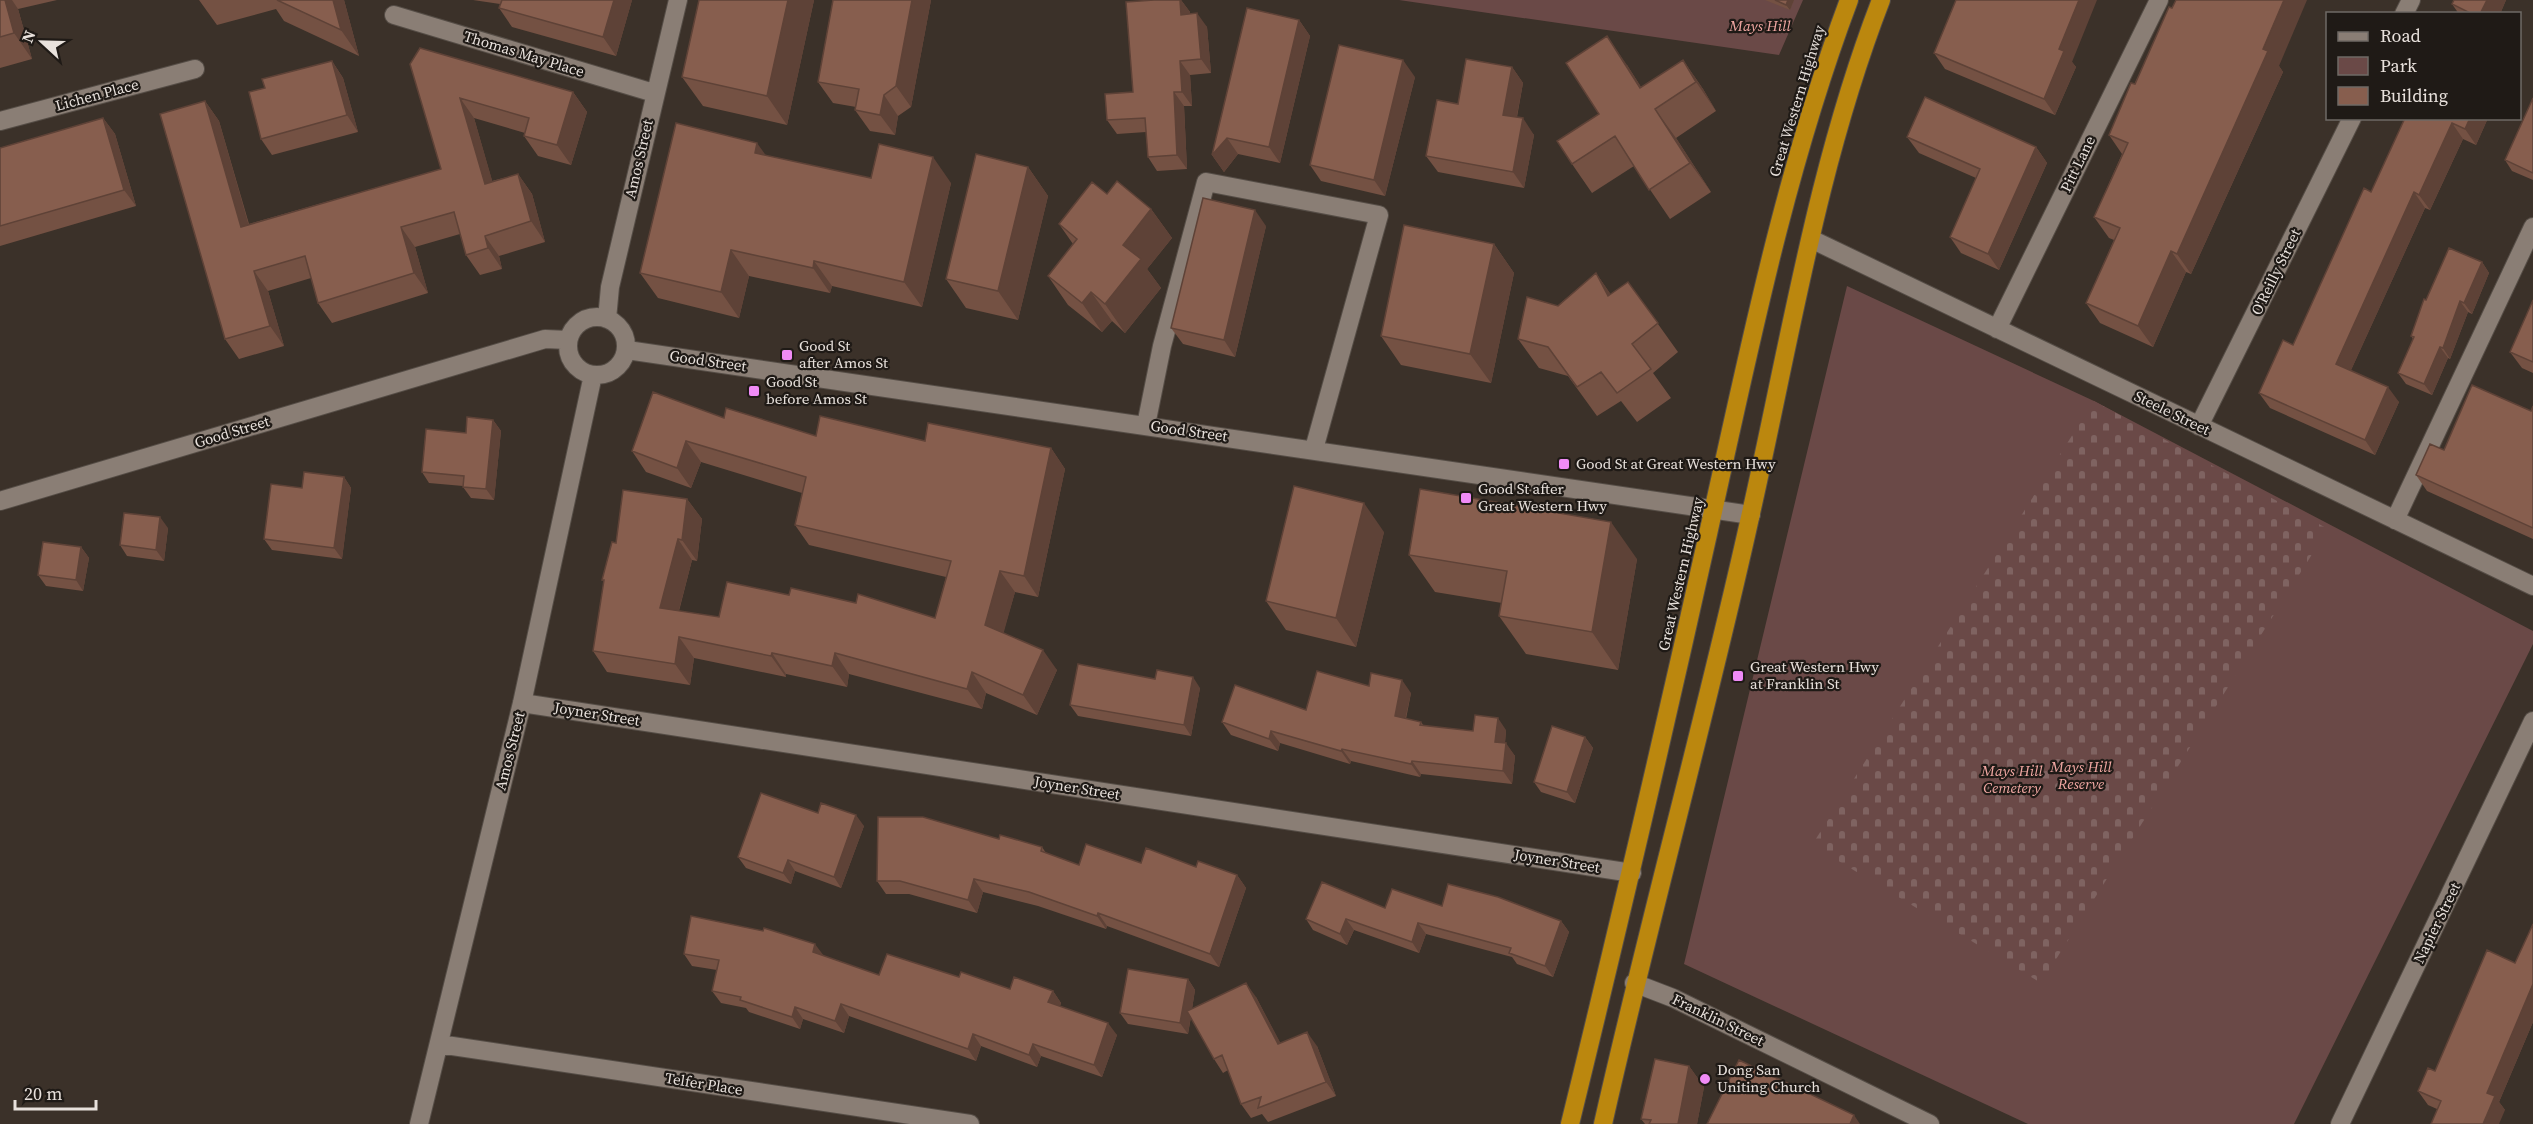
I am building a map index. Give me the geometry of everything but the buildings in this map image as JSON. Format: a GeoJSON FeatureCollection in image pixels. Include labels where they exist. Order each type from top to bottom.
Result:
{"type":"FeatureCollection","features":[{"type":"Feature","properties":{"kind":"highway","name":"Great Western Highway"},"geometry":{"type":"LineString","coordinates":[[1570,1124],[1632,873],[1779,227],[1828,55],[1849,0]]}},
{"type":"Feature","properties":{"kind":"highway"},"geometry":{"type":"LineString","coordinates":[[1603,1124],[1634,983],[1751,515],[1810,239],[1852,80],[1881,0]]}},
{"type":"Feature","properties":{"kind":"street","name":"Amos Street"},"geometry":{"type":"LineString","coordinates":[[607,319],[610,286],[654,93],[678,0]]}},
{"type":"Feature","properties":{"kind":"street","name":"Pitt Lane"},"geometry":{"type":"LineString","coordinates":[[1997,328],[2159,0]]}},
{"type":"Feature","properties":{"kind":"street","name":"Thomas May Place"},"geometry":{"type":"LineString","coordinates":[[394,15],[654,93]]}},
{"type":"Feature","properties":{"kind":"street","name":"Lichen Place"},"geometry":{"type":"LineString","coordinates":[[0,121],[195,69]]}},
{"type":"Feature","properties":{"kind":"street","name":"O'Reilly Street"},"geometry":{"type":"LineString","coordinates":[[2199,426],[2351,120]]}},
{"type":"Feature","properties":{"kind":"street"},"geometry":{"type":"LineString","coordinates":[[1146,426],[1162,346],[1206,182],[1379,214],[1314,449]]}},
{"type":"Feature","properties":{"kind":"street"},"geometry":{"type":"LineString","coordinates":[[2395,520],[2533,227]]}},
{"type":"Feature","properties":{"kind":"street","name":"Steele Street"},"geometry":{"type":"LineString","coordinates":[[1810,239],[2533,586]]}},
{"type":"Feature","properties":{"kind":"street"},"geometry":{"type":"LineString","coordinates":[[591,317],[607,319],[620,329],[627,350],[614,369],[593,375],[581,372],[572,363],[567,352],[568,340],[580,322],[591,317]]}},
{"type":"Feature","properties":{"kind":"street","name":"Good Street"},"geometry":{"type":"LineString","coordinates":[[0,501],[545,339],[568,340]]}},
{"type":"Feature","properties":{"kind":"street","name":"Good Street"},"geometry":{"type":"LineString","coordinates":[[627,350],[1314,449],[1751,515]]}},
{"type":"Feature","properties":{"kind":"street","name":"Amos Street"},"geometry":{"type":"LineString","coordinates":[[419,1124],[522,703],[593,375]]}},
{"type":"Feature","properties":{"kind":"street","name":"Joyner Street"},"geometry":{"type":"LineString","coordinates":[[522,703],[1632,873]]}},
{"type":"Feature","properties":{"kind":"street","name":"Napier Street"},"geometry":{"type":"LineString","coordinates":[[2340,1124],[2533,721]]}},
{"type":"Feature","properties":{"kind":"street","name":"Franklin Street"},"geometry":{"type":"LineString","coordinates":[[1634,983],[1674,998],[1930,1124]]}},
{"type":"Feature","properties":{"kind":"street","name":"Telfer Place"},"geometry":{"type":"LineString","coordinates":[[439,1044],[970,1124]]}},
{"type":"Feature","properties":{"kind":"green space","name":"Mays Hill"},"geometry":{"type":"Polygon","coordinates":[[[1399,0],[1803,0],[1779,55],[1399,0]]]}},
{"type":"Feature","properties":{"kind":"green space","name":"Mays Hill Reserve"},"geometry":{"type":"Polygon","coordinates":[[[1847,286],[2094,401],[2533,631],[2533,644],[2294,1124],[2028,1124],[1684,964],[1847,286]]]}},
{"type":"Feature","properties":{"kind":"green space","name":"Mays Hill Cemetery"},"geometry":{"type":"Polygon","coordinates":[[[2094,401],[2328,529],[2041,983],[1812,845],[2094,401]]]}},
{"type":"Feature","properties":{"kind":"place","name":"Good St after Amos St"},"geometry":{"type":"Point","coordinates":[787,355]}},
{"type":"Feature","properties":{"kind":"place","name":"Good St before Amos St"},"geometry":{"type":"Point","coordinates":[754,391]}},
{"type":"Feature","properties":{"kind":"place","name":"Good St at Great Western Hwy"},"geometry":{"type":"Point","coordinates":[1564,464]}},
{"type":"Feature","properties":{"kind":"place","name":"Good St after Great Western Hwy"},"geometry":{"type":"Point","coordinates":[1466,498]}},
{"type":"Feature","properties":{"kind":"place","name":"Great Western Hwy at Franklin St"},"geometry":{"type":"Point","coordinates":[1738,676]}},
{"type":"Feature","properties":{"kind":"place","name":"Dong San Uniting Church"},"geometry":{"type":"Point","coordinates":[1705,1079]}}]}
